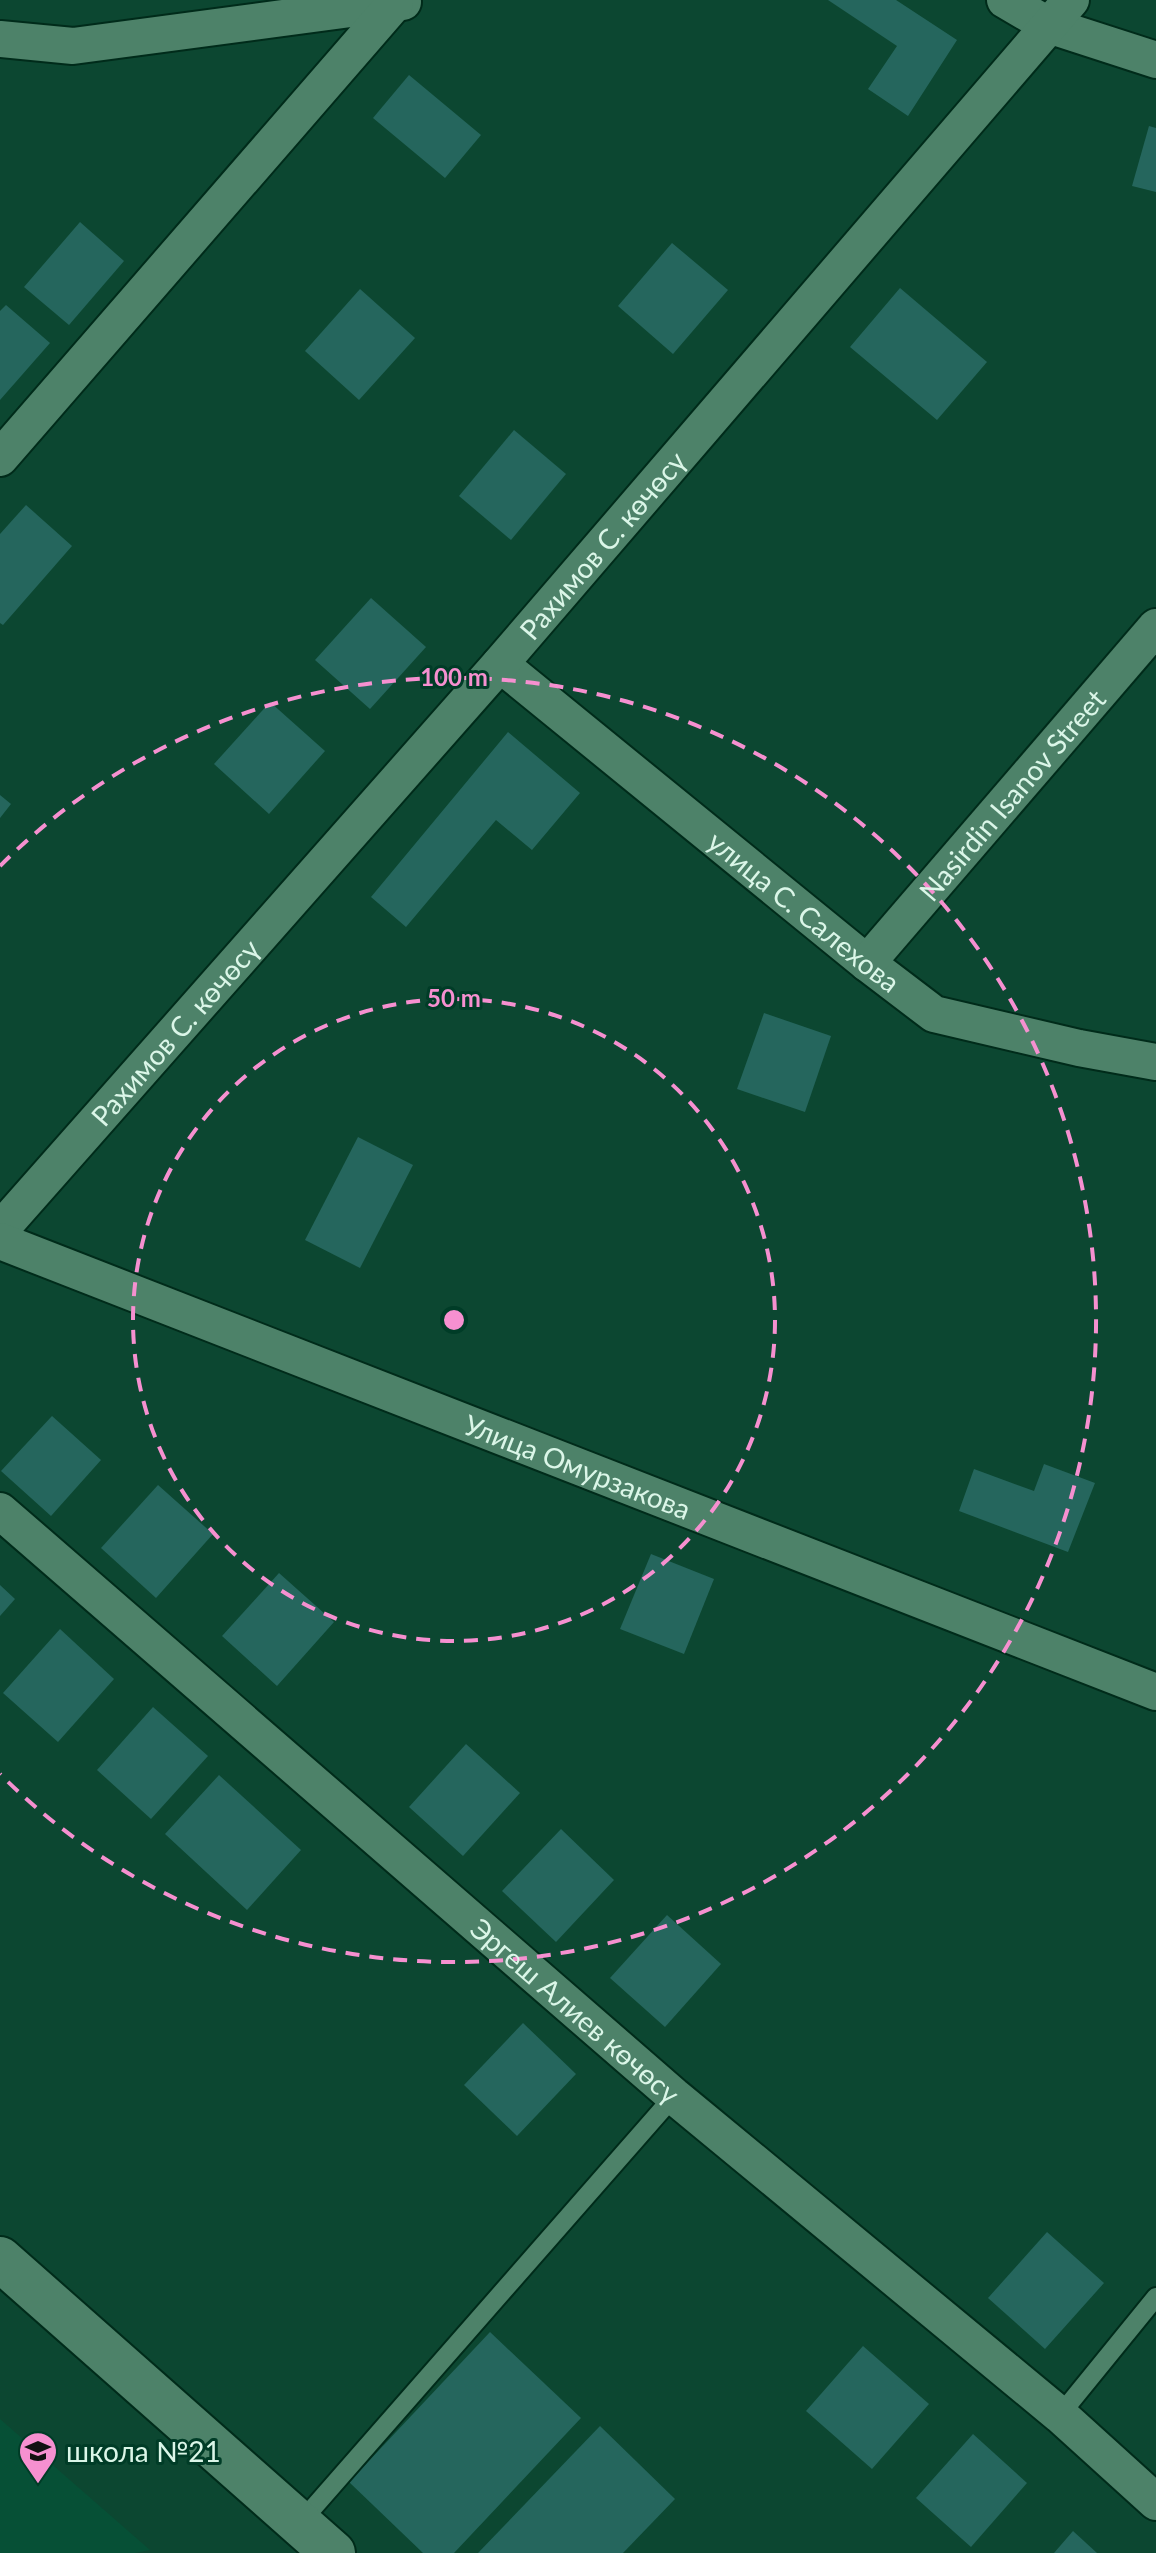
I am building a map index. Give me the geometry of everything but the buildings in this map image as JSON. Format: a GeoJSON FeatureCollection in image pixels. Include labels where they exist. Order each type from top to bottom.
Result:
{"type":"FeatureCollection","features":[{"type":"Feature","properties":{"kind":"main road"},"geometry":{"type":"LineString","coordinates":[[0,2259],[333,2553]]}},
{"type":"Feature","properties":{"kind":"street"},"geometry":{"type":"LineString","coordinates":[[1005,0],[1059,12],[1156,60]]}},
{"type":"Feature","properties":{"kind":"street"},"geometry":{"type":"LineString","coordinates":[[0,39],[73,46],[403,2]]}},
{"type":"Feature","properties":{"kind":"street"},"geometry":{"type":"LineString","coordinates":[[0,458],[403,2]]}},
{"type":"Feature","properties":{"kind":"street","name":"Рахимов С. көчөсү"},"geometry":{"type":"LineString","coordinates":[[0,1230],[500,664],[1059,12]]}},
{"type":"Feature","properties":{"kind":"street","name":"Nasirdin Isanov Street"},"geometry":{"type":"LineString","coordinates":[[867,963],[1156,627]]}},
{"type":"Feature","properties":{"kind":"street","name":"улица С. Салехова"},"geometry":{"type":"LineString","coordinates":[[500,664],[934,1014],[1079,1048],[1156,1062]]}},
{"type":"Feature","properties":{"kind":"street","name":"Улица Омурзакова"},"geometry":{"type":"LineString","coordinates":[[0,1241],[1156,1692]]}},
{"type":"Feature","properties":{"kind":"street","name":"Эргеш Алиев көчөсү"},"geometry":{"type":"LineString","coordinates":[[0,1511],[674,2096],[1060,2415],[1156,2502]]}},
{"type":"Feature","properties":{"kind":"lane"},"geometry":{"type":"LineString","coordinates":[[299,2524],[674,2096]]}},
{"type":"Feature","properties":{"kind":"lane"},"geometry":{"type":"LineString","coordinates":[[1060,2415],[1156,2297]]}},
{"type":"Feature","properties":{"kind":"shaded area","name":"школа №21"},"geometry":{"type":"Polygon","coordinates":[[[0,2419],[150,2550],[135,2553],[0,2553],[0,2419]]]}},
{"type":"Feature","properties":{"kind":"place","name":"школа №21"},"geometry":{"type":"Point","coordinates":[38,2485]}}]}
